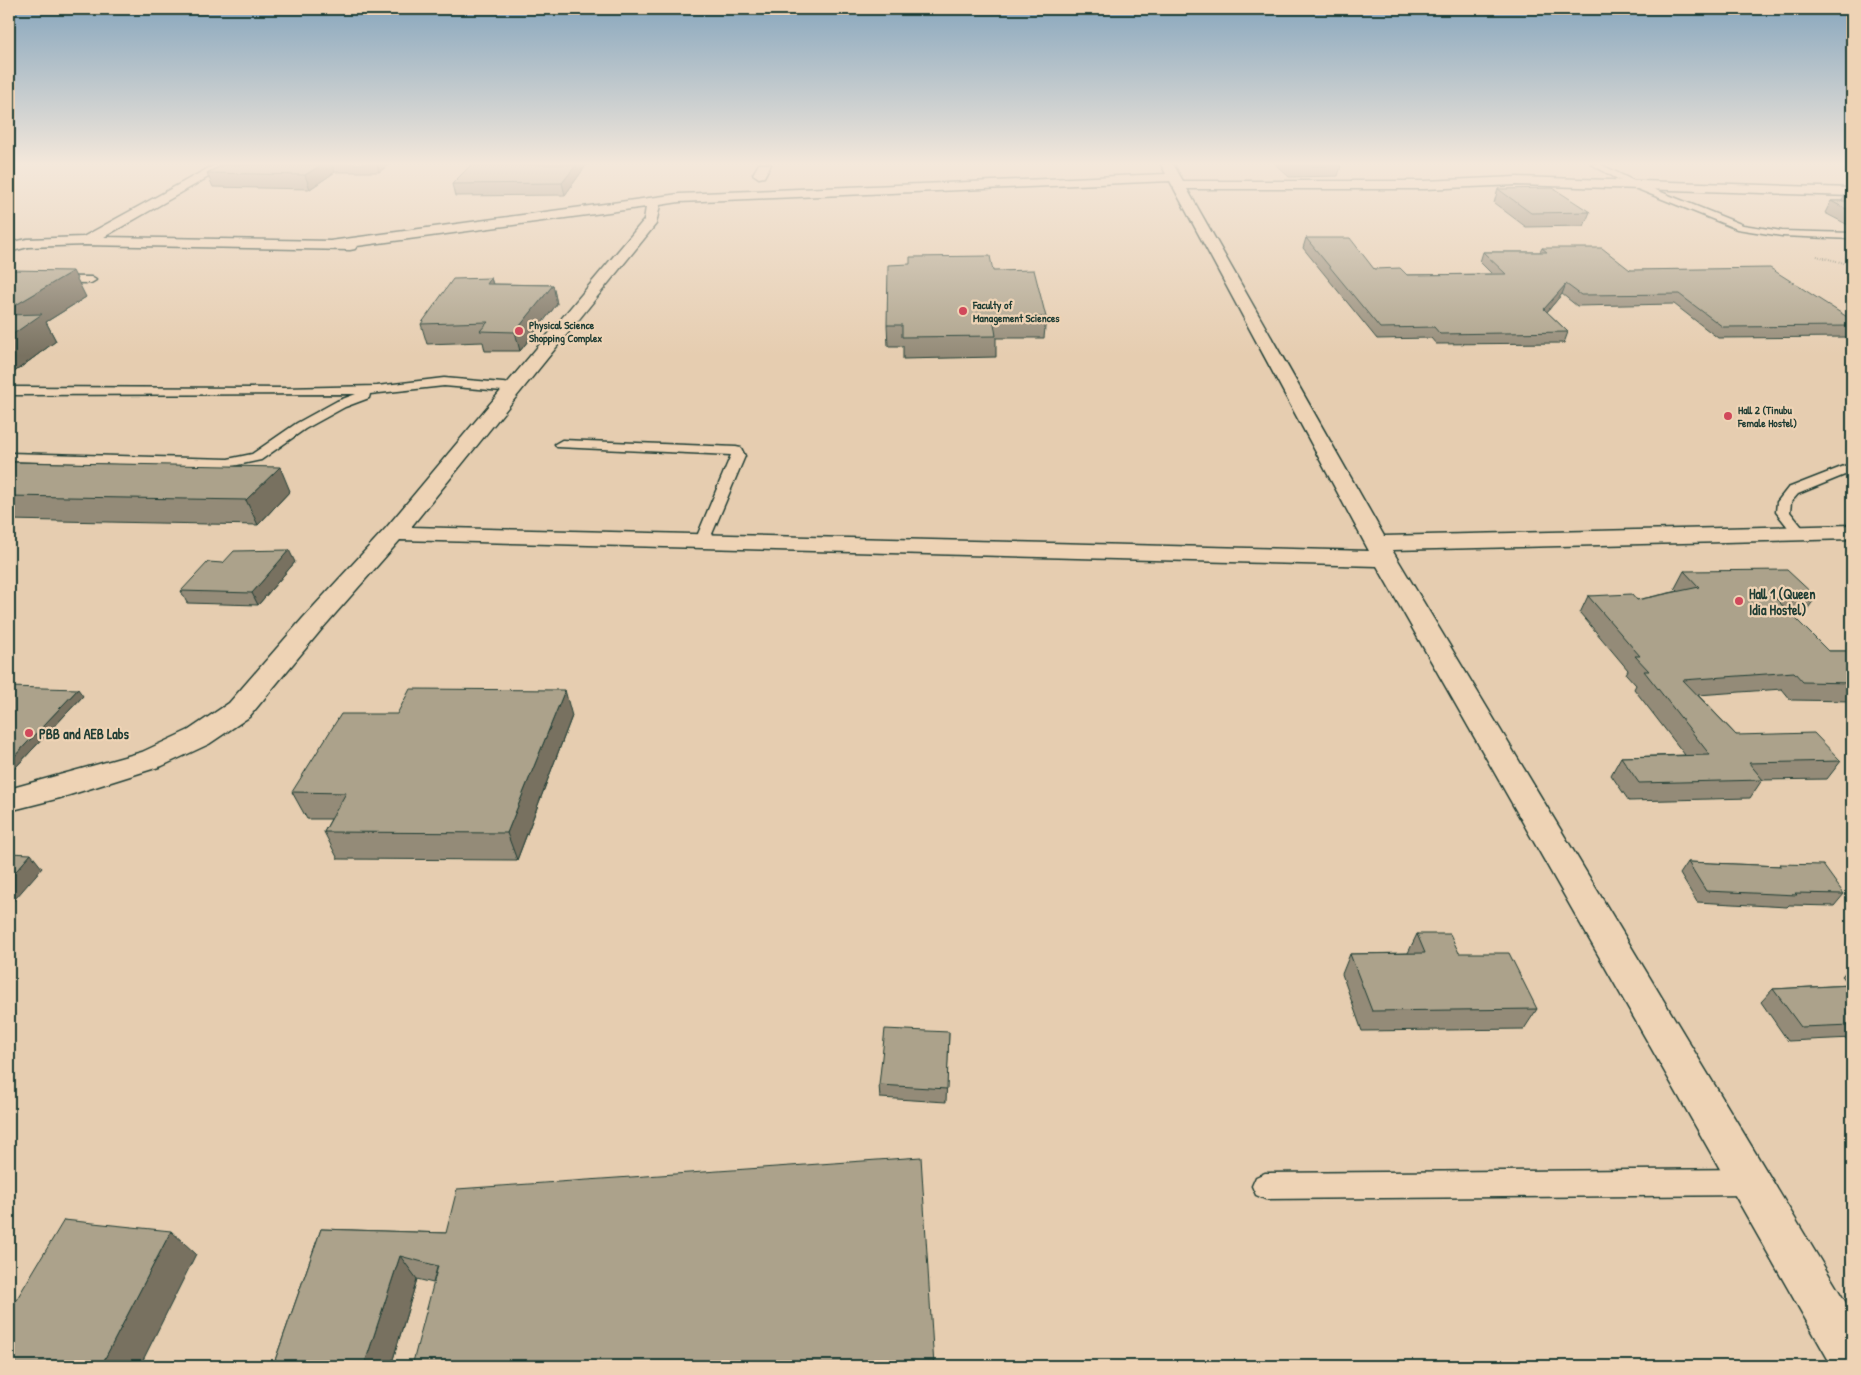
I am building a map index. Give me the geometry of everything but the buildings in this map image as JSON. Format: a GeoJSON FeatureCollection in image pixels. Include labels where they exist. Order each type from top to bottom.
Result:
{"type":"FeatureCollection","features":[{"type":"Feature","properties":{"kind":"street"},"geometry":{"type":"LineString","coordinates":[[85,242],[110,228]]}},
{"type":"Feature","properties":{"kind":"street"},"geometry":{"type":"LineString","coordinates":[[333,245],[459,228]]}},
{"type":"Feature","properties":{"kind":"street"},"geometry":{"type":"LineString","coordinates":[[9,800],[60,787],[152,759],[198,737],[239,710],[312,624],[394,533],[645,228]]}},
{"type":"Feature","properties":{"kind":"street"},"geometry":{"type":"LineString","coordinates":[[1203,228],[1381,551],[1852,1356]]}},
{"type":"Feature","properties":{"kind":"street"},"geometry":{"type":"LineString","coordinates":[[9,248],[27,243],[85,242],[432,247]]}},
{"type":"Feature","properties":{"kind":"street"},"geometry":{"type":"LineString","coordinates":[[394,533],[702,541],[1381,551],[1799,532],[1852,532]]}},
{"type":"Feature","properties":{"kind":"lane"},"geometry":{"type":"LineString","coordinates":[[1744,228],[1758,232],[1852,236]]}},
{"type":"Feature","properties":{"kind":"lane"},"geometry":{"type":"LineString","coordinates":[[9,278],[91,280]]}},
{"type":"Feature","properties":{"kind":"lane"},"geometry":{"type":"LineString","coordinates":[[9,391],[284,392],[377,390],[444,382],[514,388]]}},
{"type":"Feature","properties":{"kind":"lane"},"geometry":{"type":"LineString","coordinates":[[9,457],[228,463],[256,457],[301,426],[341,404],[377,390]]}},
{"type":"Feature","properties":{"kind":"lane"},"geometry":{"type":"LineString","coordinates":[[562,444],[736,451],[738,456],[702,541]]}},
{"type":"Feature","properties":{"kind":"lane"},"geometry":{"type":"LineString","coordinates":[[1799,532],[1783,512],[1784,502],[1793,491],[1852,467]]}},
{"type":"Feature","properties":{"kind":"lane"},"geometry":{"type":"LineString","coordinates":[[1265,1186],[1750,1182]]}},
{"type":"Feature","properties":{"kind":"place","name":"Faculty of Management Sciences"},"geometry":{"type":"Point","coordinates":[963,311]}},
{"type":"Feature","properties":{"kind":"place","name":"Physical Science Shopping Complex"},"geometry":{"type":"Point","coordinates":[519,331]}},
{"type":"Feature","properties":{"kind":"place","name":"Hall 2 (Tinubu Female Hostel)"},"geometry":{"type":"Point","coordinates":[1728,416]}},
{"type":"Feature","properties":{"kind":"place","name":"Hall 1 (Queen Idia Hostel)"},"geometry":{"type":"Point","coordinates":[1739,601]}},
{"type":"Feature","properties":{"kind":"place","name":"PBB and AEB Labs"},"geometry":{"type":"Point","coordinates":[29,733]}}]}
